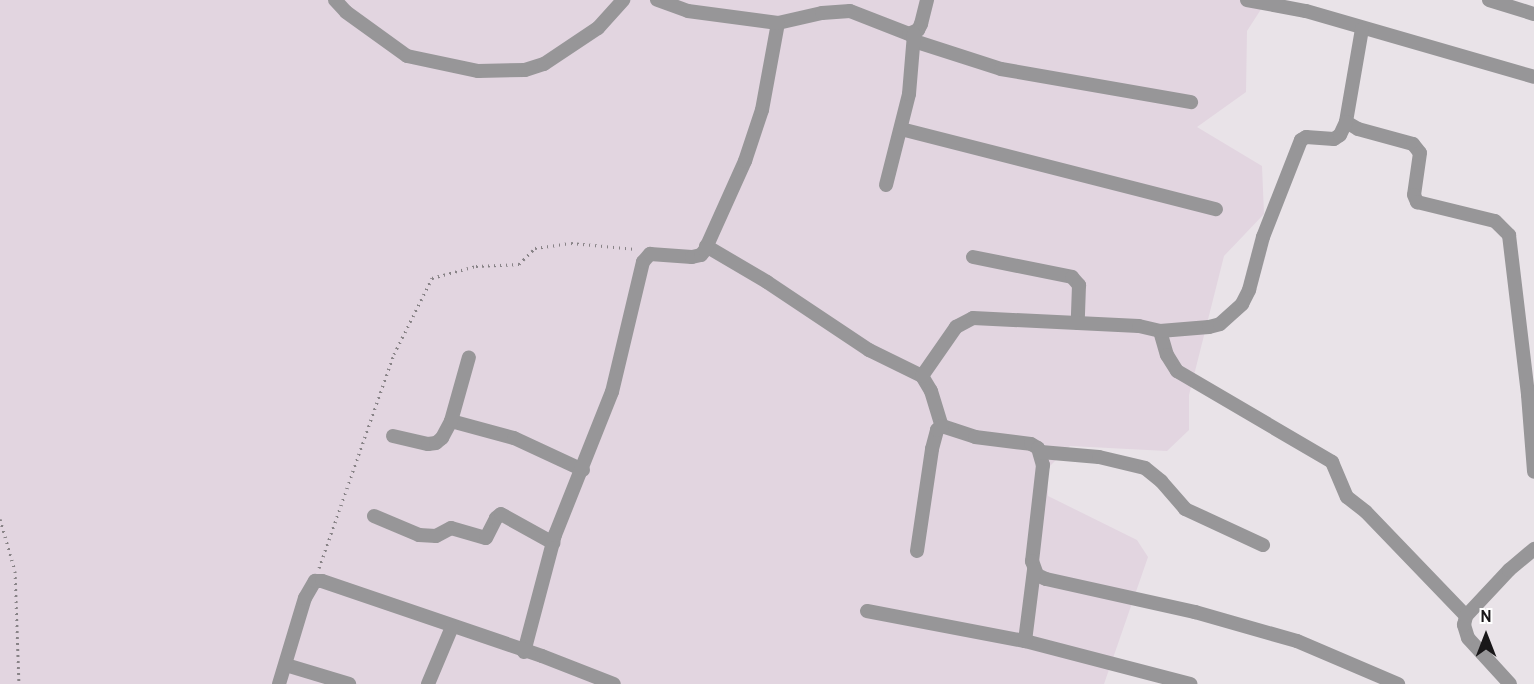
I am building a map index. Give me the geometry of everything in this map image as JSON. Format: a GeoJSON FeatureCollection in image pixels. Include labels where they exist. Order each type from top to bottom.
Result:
{"type":"FeatureCollection","features":[{"type":"Feature","properties":{"kind":"street"},"geometry":{"type":"LineString","coordinates":[[335,0],[346,12],[406,56],[478,71],[525,70],[544,64],[598,28],[623,0]]}},
{"type":"Feature","properties":{"kind":"street"},"geometry":{"type":"LineString","coordinates":[[657,0],[688,11],[778,23],[822,13],[850,11],[1001,69],[1191,102]]}},
{"type":"Feature","properties":{"kind":"street"},"geometry":{"type":"LineString","coordinates":[[711,15],[714,0]]}},
{"type":"Feature","properties":{"kind":"street"},"geometry":{"type":"LineString","coordinates":[[886,184],[902,129],[909,94],[914,37],[921,24],[927,0]]}},
{"type":"Feature","properties":{"kind":"street"},"geometry":{"type":"LineString","coordinates":[[1247,0],[1306,11],[1534,77]]}},
{"type":"Feature","properties":{"kind":"street"},"geometry":{"type":"LineString","coordinates":[[1489,0],[1534,14]]}},
{"type":"Feature","properties":{"kind":"street"},"geometry":{"type":"LineString","coordinates":[[524,652],[553,543],[612,392],[643,262],[650,254],[692,257],[701,255],[745,161],[762,110],[778,23]]}},
{"type":"Feature","properties":{"kind":"street"},"geometry":{"type":"LineString","coordinates":[[922,376],[956,327],[973,318],[1139,326],[1160,331],[1209,327],[1220,324],[1238,310],[1249,290],[1263,237],[1284,189],[1297,147],[1306,137],[1334,139],[1340,135],[1346,122],[1362,29]]}},
{"type":"Feature","properties":{"kind":"street"},"geometry":{"type":"LineString","coordinates":[[1346,122],[1358,129],[1413,144],[1420,153],[1414,195],[1417,202],[1495,221],[1509,235],[1528,395],[1534,472]]}},
{"type":"Feature","properties":{"kind":"street"},"geometry":{"type":"LineString","coordinates":[[902,129],[1216,209]]}},
{"type":"Feature","properties":{"kind":"street"},"geometry":{"type":"LineString","coordinates":[[706,246],[767,282],[869,350],[922,376],[931,391],[942,426]]}},
{"type":"Feature","properties":{"kind":"street"},"geometry":{"type":"LineString","coordinates":[[973,256],[1072,277],[1079,285],[1078,323]]}},
{"type":"Feature","properties":{"kind":"street"},"geometry":{"type":"LineString","coordinates":[[1160,331],[1167,356],[1177,371],[1332,462],[1347,498],[1366,512],[1466,616]]}},
{"type":"Feature","properties":{"kind":"street"},"geometry":{"type":"LineString","coordinates":[[393,436],[428,444],[436,443],[451,421],[469,357]]}},
{"type":"Feature","properties":{"kind":"street"},"geometry":{"type":"LineString","coordinates":[[451,421],[514,438],[583,470]]}},
{"type":"Feature","properties":{"kind":"street"},"geometry":{"type":"LineString","coordinates":[[917,551],[933,442],[937,429],[942,426],[975,436],[1031,444],[1041,452],[1100,457],[1145,468],[1161,481],[1185,509],[1263,545]]}},
{"type":"Feature","properties":{"kind":"street"},"geometry":{"type":"LineString","coordinates":[[1025,641],[1034,570],[1033,538],[1043,465],[1041,452]]}},
{"type":"Feature","properties":{"kind":"street"},"geometry":{"type":"LineString","coordinates":[[374,516],[419,535],[436,536],[451,528],[486,538],[496,518],[501,514],[553,543]]}},
{"type":"Feature","properties":{"kind":"street"},"geometry":{"type":"LineString","coordinates":[[1510,684],[1468,639],[1464,625],[1466,616],[1509,570],[1534,549]]}},
{"type":"Feature","properties":{"kind":"street"},"geometry":{"type":"LineString","coordinates":[[1034,570],[1046,579],[1149,600],[1297,641],[1398,684]]}},
{"type":"Feature","properties":{"kind":"street"},"geometry":{"type":"LineString","coordinates":[[279,684],[304,598],[315,581],[322,581],[614,684]]}},
{"type":"Feature","properties":{"kind":"street"},"geometry":{"type":"LineString","coordinates":[[867,611],[1025,641],[1190,684]]}},
{"type":"Feature","properties":{"kind":"street"},"geometry":{"type":"LineString","coordinates":[[428,684],[452,627]]}},
{"type":"Feature","properties":{"kind":"street"},"geometry":{"type":"LineString","coordinates":[[285,665],[349,684]]}},
{"type":"Feature","properties":{"kind":"path"},"geometry":{"type":"LineString","coordinates":[[315,581],[394,354],[432,278],[476,266],[519,264],[535,249],[571,243],[635,249],[650,254]]}},
{"type":"Feature","properties":{"kind":"path"},"geometry":{"type":"LineString","coordinates":[[0,519],[15,571],[19,684]]}},
{"type":"Feature","properties":{"kind":"shaded area"},"geometry":{"type":"Polygon","coordinates":[[[0,0],[1267,0],[1247,31],[1246,92],[1197,127],[1262,166],[1264,214],[1224,256],[1189,395],[1189,430],[1167,451],[1070,446],[1047,469],[1048,496],[1137,540],[1148,557],[1104,684],[0,684],[0,0]]]}}]}
